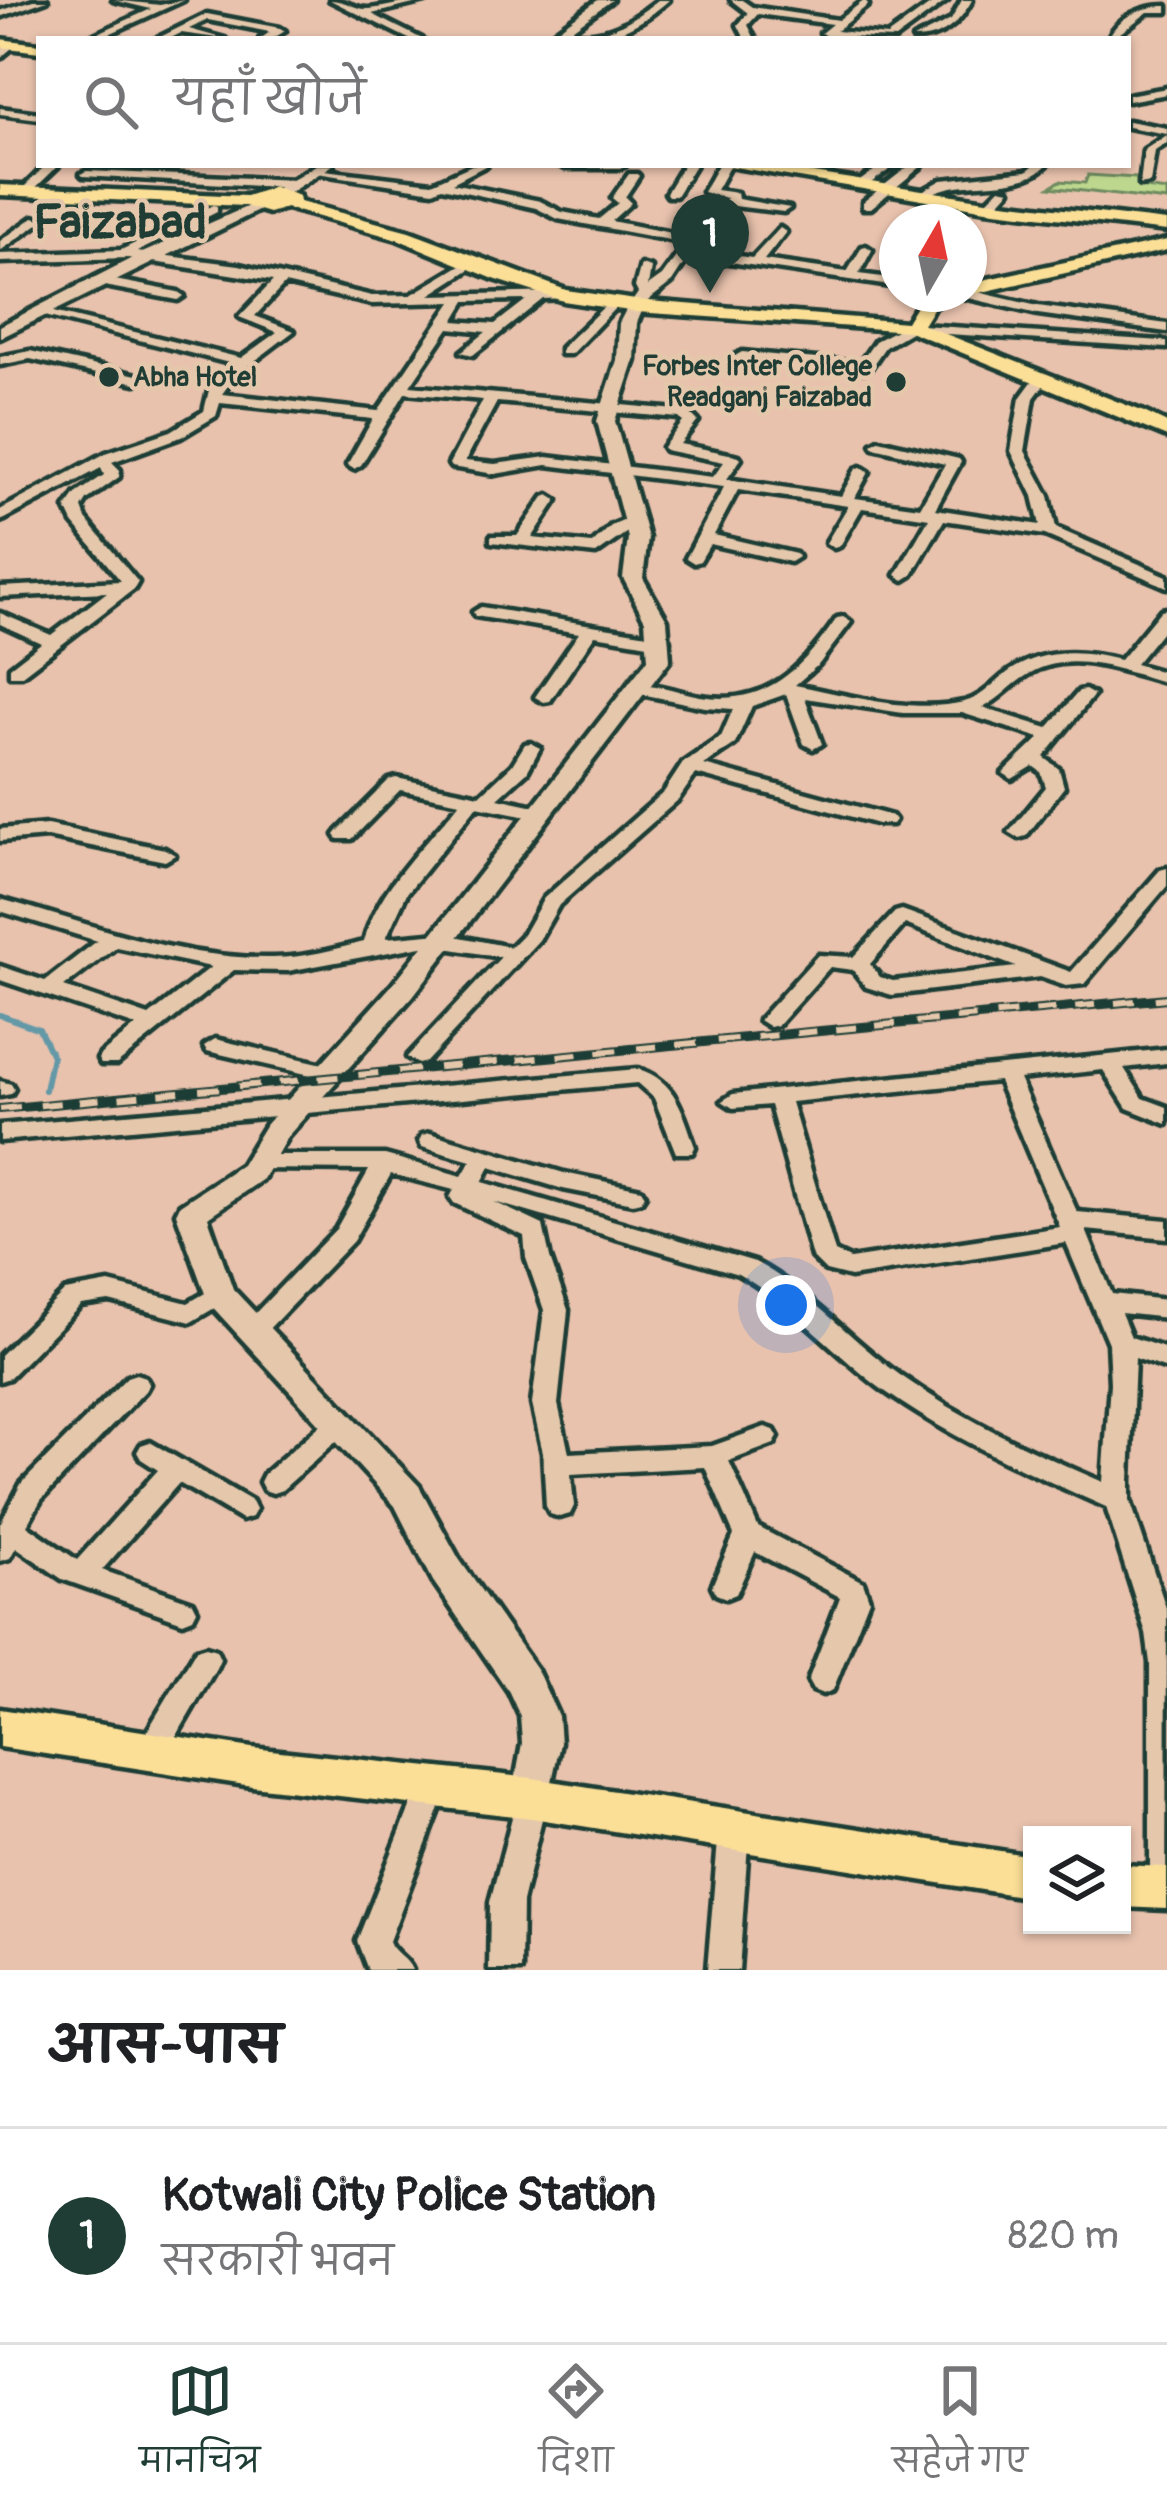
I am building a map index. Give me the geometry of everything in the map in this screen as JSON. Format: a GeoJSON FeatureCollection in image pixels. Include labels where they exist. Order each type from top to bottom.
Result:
{"type":"FeatureCollection","features":[{"type":"Feature","properties":{"kind":"main road"},"geometry":{"type":"LineString","coordinates":[[4,47],[36,47]]}},
{"type":"Feature","properties":{"kind":"main road"},"geometry":{"type":"LineString","coordinates":[[747,168],[1167,226]]}},
{"type":"Feature","properties":{"kind":"main road"},"geometry":{"type":"LineString","coordinates":[[0,190],[252,204],[259,194],[289,193],[563,295],[913,328],[1167,431]]}},
{"type":"Feature","properties":{"kind":"main road"},"geometry":{"type":"LineString","coordinates":[[987,288],[1167,245]]}},
{"type":"Feature","properties":{"kind":"main road"},"geometry":{"type":"LineString","coordinates":[[913,328],[933,312]]}},
{"type":"Feature","properties":{"kind":"main road"},"geometry":{"type":"LineString","coordinates":[[0,1728],[151,1752],[532,1798],[1023,1876]]}},
{"type":"Feature","properties":{"kind":"main road"},"geometry":{"type":"LineString","coordinates":[[1131,1886],[1166,1888]]}},
{"type":"Feature","properties":{"kind":"street"},"geometry":{"type":"LineString","coordinates":[[0,14],[42,0]]}},
{"type":"Feature","properties":{"kind":"street"},"geometry":{"type":"LineString","coordinates":[[118,0],[172,2]]}},
{"type":"Feature","properties":{"kind":"street"},"geometry":{"type":"LineString","coordinates":[[335,0],[411,36]]}},
{"type":"Feature","properties":{"kind":"street"},"geometry":{"type":"LineString","coordinates":[[361,13],[425,0]]}},
{"type":"Feature","properties":{"kind":"street"},"geometry":{"type":"LineString","coordinates":[[555,36],[606,0]]}},
{"type":"Feature","properties":{"kind":"street"},"geometry":{"type":"LineString","coordinates":[[596,36],[629,27],[664,0]]}},
{"type":"Feature","properties":{"kind":"street"},"geometry":{"type":"LineString","coordinates":[[736,0],[755,16],[743,26],[748,36]]}},
{"type":"Feature","properties":{"kind":"street"},"geometry":{"type":"LineString","coordinates":[[893,36],[943,0]]}},
{"type":"Feature","properties":{"kind":"street"},"geometry":{"type":"LineString","coordinates":[[926,36],[956,22],[967,0]]}},
{"type":"Feature","properties":{"kind":"street"},"geometry":{"type":"LineString","coordinates":[[96,36],[172,2]]}},
{"type":"Feature","properties":{"kind":"street"},"geometry":{"type":"LineString","coordinates":[[821,36],[866,3]]}},
{"type":"Feature","properties":{"kind":"street"},"geometry":{"type":"LineString","coordinates":[[1114,36],[1146,9],[1167,9]]}},
{"type":"Feature","properties":{"kind":"street"},"geometry":{"type":"LineString","coordinates":[[751,10],[842,22]]}},
{"type":"Feature","properties":{"kind":"street"},"geometry":{"type":"LineString","coordinates":[[168,36],[212,17],[280,32],[271,36]]}},
{"type":"Feature","properties":{"kind":"street"},"geometry":{"type":"LineString","coordinates":[[179,31],[205,36]]}},
{"type":"Feature","properties":{"kind":"street"},"geometry":{"type":"LineString","coordinates":[[106,32],[127,35]]}},
{"type":"Feature","properties":{"kind":"street"},"geometry":{"type":"LineString","coordinates":[[1131,97],[1167,91]]}},
{"type":"Feature","properties":{"kind":"street"},"geometry":{"type":"LineString","coordinates":[[0,111],[36,116]]}},
{"type":"Feature","properties":{"kind":"street"},"geometry":{"type":"LineString","coordinates":[[1144,183],[1152,147],[1148,128],[1167,118]]}},
{"type":"Feature","properties":{"kind":"street"},"geometry":{"type":"LineString","coordinates":[[1131,159],[1148,160]]}},
{"type":"Feature","properties":{"kind":"street"},"geometry":{"type":"LineString","coordinates":[[26,191],[49,168]]}},
{"type":"Feature","properties":{"kind":"street"},"geometry":{"type":"LineString","coordinates":[[444,191],[478,168]]}},
{"type":"Feature","properties":{"kind":"street"},"geometry":{"type":"LineString","coordinates":[[600,180],[613,168]]}},
{"type":"Feature","properties":{"kind":"street"},"geometry":{"type":"LineString","coordinates":[[672,193],[687,168]]}},
{"type":"Feature","properties":{"kind":"street"},"geometry":{"type":"LineString","coordinates":[[566,351],[631,300],[667,279],[730,202],[733,196],[710,192],[725,168]]}},
{"type":"Feature","properties":{"kind":"street"},"geometry":{"type":"LineString","coordinates":[[861,185],[886,168]]}},
{"type":"Feature","properties":{"kind":"street"},"geometry":{"type":"LineString","coordinates":[[867,205],[914,168]]}},
{"type":"Feature","properties":{"kind":"street"},"geometry":{"type":"LineString","coordinates":[[929,204],[928,196],[943,184],[1030,174],[1037,168]]}},
{"type":"Feature","properties":{"kind":"street"},"geometry":{"type":"LineString","coordinates":[[87,174],[289,193],[321,169],[530,203],[558,215],[754,262],[879,281]]}},
{"type":"Feature","properties":{"kind":"street"},"geometry":{"type":"LineString","coordinates":[[602,224],[625,203],[618,198],[633,176]]}},
{"type":"Feature","properties":{"kind":"street"},"geometry":{"type":"LineString","coordinates":[[990,205],[1004,190]]}},
{"type":"Feature","properties":{"kind":"street"},"geometry":{"type":"LineString","coordinates":[[730,202],[784,208]]}},
{"type":"Feature","properties":{"kind":"street"},"geometry":{"type":"LineString","coordinates":[[138,256],[252,204]]}},
{"type":"Feature","properties":{"kind":"street"},"geometry":{"type":"LineString","coordinates":[[0,332],[99,281],[213,209]]}},
{"type":"Feature","properties":{"kind":"street"},"geometry":{"type":"LineString","coordinates":[[0,247],[38,220]]}},
{"type":"Feature","properties":{"kind":"street"},"geometry":{"type":"LineString","coordinates":[[754,262],[780,232]]}},
{"type":"Feature","properties":{"kind":"street"},"geometry":{"type":"LineString","coordinates":[[850,276],[866,250]]}},
{"type":"Feature","properties":{"kind":"street"},"geometry":{"type":"LineString","coordinates":[[0,258],[40,262],[138,256],[239,269],[360,299],[563,295]]}},
{"type":"Feature","properties":{"kind":"street"},"geometry":{"type":"LineString","coordinates":[[410,301],[471,263]]}},
{"type":"Feature","properties":{"kind":"street"},"geometry":{"type":"LineString","coordinates":[[505,1970],[506,1902],[532,1798],[541,1743],[539,1716],[524,1682],[446,1570],[419,1512],[341,1421],[219,1294],[191,1214],[198,1204],[242,1181],[276,1131],[332,1073],[444,939],[658,660],[656,620],[633,578],[635,521],[609,434],[608,406],[626,360],[631,300],[641,287],[645,268]]}},
{"type":"Feature","properties":{"kind":"street"},"geometry":{"type":"LineString","coordinates":[[0,516],[102,460],[176,434],[211,412],[221,382],[287,331],[246,316],[281,280]]}},
{"type":"Feature","properties":{"kind":"street"},"geometry":{"type":"LineString","coordinates":[[99,281],[178,296]]}},
{"type":"Feature","properties":{"kind":"street"},"geometry":{"type":"LineString","coordinates":[[468,352],[538,297]]}},
{"type":"Feature","properties":{"kind":"street"},"geometry":{"type":"LineString","coordinates":[[354,465],[381,416],[460,300]]}},
{"type":"Feature","properties":{"kind":"street"},"geometry":{"type":"LineString","coordinates":[[987,302],[1167,328]]}},
{"type":"Feature","properties":{"kind":"street"},"geometry":{"type":"LineString","coordinates":[[42,310],[244,363]]}},
{"type":"Feature","properties":{"kind":"street"},"geometry":{"type":"LineString","coordinates":[[447,325],[501,328]]}},
{"type":"Feature","properties":{"kind":"street"},"geometry":{"type":"LineString","coordinates":[[742,356],[864,368],[880,344],[913,328],[1162,345]]}},
{"type":"Feature","properties":{"kind":"street"},"geometry":{"type":"LineString","coordinates":[[0,362],[30,355],[136,380]]}},
{"type":"Feature","properties":{"kind":"street"},"geometry":{"type":"LineString","coordinates":[[1042,378],[1027,398],[1018,451],[1042,496],[1049,531]]}},
{"type":"Feature","properties":{"kind":"street"},"geometry":{"type":"LineString","coordinates":[[547,401],[556,382]]}},
{"type":"Feature","properties":{"kind":"street"},"geometry":{"type":"LineString","coordinates":[[402,389],[691,417],[670,447],[734,459],[694,558]]}},
{"type":"Feature","properties":{"kind":"street"},"geometry":{"type":"LineString","coordinates":[[492,397],[456,464],[495,469],[547,461],[623,469],[1049,531],[1167,582]]}},
{"type":"Feature","properties":{"kind":"street"},"geometry":{"type":"LineString","coordinates":[[216,398],[381,416]]}},
{"type":"Feature","properties":{"kind":"street"},"geometry":{"type":"LineString","coordinates":[[879,444],[954,462],[904,575]]}},
{"type":"Feature","properties":{"kind":"street"},"geometry":{"type":"LineString","coordinates":[[102,460],[112,470],[111,477],[81,497],[74,508],[128,577],[128,586]]}},
{"type":"Feature","properties":{"kind":"street"},"geometry":{"type":"LineString","coordinates":[[834,543],[861,472]]}},
{"type":"Feature","properties":{"kind":"street"},"geometry":{"type":"LineString","coordinates":[[521,542],[549,500]]}},
{"type":"Feature","properties":{"kind":"street"},"geometry":{"type":"LineString","coordinates":[[497,539],[596,550],[635,521]]}},
{"type":"Feature","properties":{"kind":"street"},"geometry":{"type":"LineString","coordinates":[[705,538],[790,557]]}},
{"type":"Feature","properties":{"kind":"street"},"geometry":{"type":"LineString","coordinates":[[0,592],[128,586]]}},
{"type":"Feature","properties":{"kind":"street"},"geometry":{"type":"LineString","coordinates":[[16,671],[128,586]]}},
{"type":"Feature","properties":{"kind":"street"},"geometry":{"type":"LineString","coordinates":[[481,612],[660,640]]}},
{"type":"Feature","properties":{"kind":"street"},"geometry":{"type":"LineString","coordinates":[[1124,665],[1167,614]]}},
{"type":"Feature","properties":{"kind":"street"},"geometry":{"type":"LineString","coordinates":[[0,618],[53,642]]}},
{"type":"Feature","properties":{"kind":"street"},"geometry":{"type":"LineString","coordinates":[[641,688],[743,704],[785,688],[825,650],[843,622]]}},
{"type":"Feature","properties":{"kind":"street"},"geometry":{"type":"LineString","coordinates":[[544,697],[590,630]]}},
{"type":"Feature","properties":{"kind":"street"},"geometry":{"type":"LineString","coordinates":[[785,688],[939,709],[986,701],[1016,674],[1050,659],[1086,657],[1167,679]]}},
{"type":"Feature","properties":{"kind":"street"},"geometry":{"type":"LineString","coordinates":[[785,688],[813,744]]}},
{"type":"Feature","properties":{"kind":"street"},"geometry":{"type":"LineString","coordinates":[[1012,773],[1033,758],[1085,695]]}},
{"type":"Feature","properties":{"kind":"street"},"geometry":{"type":"LineString","coordinates":[[418,1057],[532,936],[551,902],[671,796],[690,767],[735,734],[743,704]]}},
{"type":"Feature","properties":{"kind":"street"},"geometry":{"type":"LineString","coordinates":[[965,707],[1050,735]]}},
{"type":"Feature","properties":{"kind":"street"},"geometry":{"type":"LineString","coordinates":[[374,946],[374,930],[386,905],[478,800],[520,768],[532,748]]}},
{"type":"Feature","properties":{"kind":"street"},"geometry":{"type":"LineString","coordinates":[[1019,832],[1055,787],[1050,770],[1033,758]]}},
{"type":"Feature","properties":{"kind":"street"},"geometry":{"type":"LineString","coordinates":[[690,767],[885,820]]}},
{"type":"Feature","properties":{"kind":"street"},"geometry":{"type":"LineString","coordinates":[[345,835],[396,784],[542,813]]}},
{"type":"Feature","properties":{"kind":"street"},"geometry":{"type":"LineString","coordinates":[[0,835],[47,831],[165,855]]}},
{"type":"Feature","properties":{"kind":"street"},"geometry":{"type":"LineString","coordinates":[[860,964],[866,951],[902,916],[1077,979],[1167,874]]}},
{"type":"Feature","properties":{"kind":"street"},"geometry":{"type":"LineString","coordinates":[[0,905],[113,939],[229,963],[290,964],[374,946],[444,939],[514,954]]}},
{"type":"Feature","properties":{"kind":"street"},"geometry":{"type":"LineString","coordinates":[[52,987],[113,939]]}},
{"type":"Feature","properties":{"kind":"street"},"geometry":{"type":"LineString","coordinates":[[770,1020],[820,962],[860,964]]}},
{"type":"Feature","properties":{"kind":"street"},"geometry":{"type":"LineString","coordinates":[[110,1058],[229,963]]}},
{"type":"Feature","properties":{"kind":"street"},"geometry":{"type":"LineString","coordinates":[[860,964],[873,982],[892,988],[1043,970]]}},
{"type":"Feature","properties":{"kind":"street"},"geometry":{"type":"LineString","coordinates":[[0,973],[152,1024]]}},
{"type":"Feature","properties":{"kind":"street"},"geometry":{"type":"LineString","coordinates":[[215,1046],[332,1073]]}},
{"type":"Feature","properties":{"kind":"street"},"geometry":{"type":"LineString","coordinates":[[733,1101],[1167,1057]]}},
{"type":"Feature","properties":{"kind":"street"},"geometry":{"type":"LineString","coordinates":[[1111,1065],[1135,1103],[1167,1116]]}},
{"type":"Feature","properties":{"kind":"street"},"geometry":{"type":"LineString","coordinates":[[0,1149],[12,1132],[638,1076],[649,1078],[662,1091],[684,1148]]}},
{"type":"Feature","properties":{"kind":"street"},"geometry":{"type":"LineString","coordinates":[[1007,1076],[1121,1343],[1127,1381],[1117,1452],[1117,1500],[1160,1633],[1164,1663],[1166,1888]]}},
{"type":"Feature","properties":{"kind":"street"},"geometry":{"type":"LineString","coordinates":[[779,1098],[824,1257],[835,1265],[850,1268],[1073,1227],[1167,1229]]}},
{"type":"Feature","properties":{"kind":"street"},"geometry":{"type":"LineString","coordinates":[[430,1141],[632,1195]]}},
{"type":"Feature","properties":{"kind":"street"},"geometry":{"type":"LineString","coordinates":[[484,1158],[462,1197],[530,1226],[556,1310],[544,1392],[560,1506]]}},
{"type":"Feature","properties":{"kind":"street"},"geometry":{"type":"LineString","coordinates":[[258,1161],[385,1163],[691,1249],[767,1278],[795,1297],[866,1364],[959,1427],[1117,1500]]}},
{"type":"Feature","properties":{"kind":"street"},"geometry":{"type":"LineString","coordinates":[[252,1330],[345,1235],[385,1163]]}},
{"type":"Feature","properties":{"kind":"street"},"geometry":{"type":"LineString","coordinates":[[0,1371],[74,1297],[109,1292],[191,1312],[219,1294]]}},
{"type":"Feature","properties":{"kind":"street"},"geometry":{"type":"LineString","coordinates":[[1106,1302],[1167,1309]]}},
{"type":"Feature","properties":{"kind":"street"},"geometry":{"type":"LineString","coordinates":[[1121,1343],[1167,1359]]}},
{"type":"Feature","properties":{"kind":"street"},"geometry":{"type":"LineString","coordinates":[[136,1384],[31,1492],[7,1540],[81,1574],[183,1610]]}},
{"type":"Feature","properties":{"kind":"street"},"geometry":{"type":"LineString","coordinates":[[273,1482],[341,1421]]}},
{"type":"Feature","properties":{"kind":"street"},"geometry":{"type":"LineString","coordinates":[[557,1464],[713,1456],[765,1437]]}},
{"type":"Feature","properties":{"kind":"street"},"geometry":{"type":"LineString","coordinates":[[150,1452],[242,1509]]}},
{"type":"Feature","properties":{"kind":"street"},"geometry":{"type":"LineString","coordinates":[[713,1456],[748,1535],[853,1590],[855,1599],[823,1681]]}},
{"type":"Feature","properties":{"kind":"street"},"geometry":{"type":"LineString","coordinates":[[81,1574],[176,1468]]}},
{"type":"Feature","properties":{"kind":"street"},"geometry":{"type":"LineString","coordinates":[[726,1586],[748,1535]]}},
{"type":"Feature","properties":{"kind":"street"},"geometry":{"type":"LineString","coordinates":[[151,1752],[206,1659]]}},
{"type":"Feature","properties":{"kind":"street"},"geometry":{"type":"LineString","coordinates":[[396,1970],[378,1958],[374,1941],[433,1787]]}},
{"type":"Feature","properties":{"kind":"street"},"geometry":{"type":"LineString","coordinates":[[723,1970],[734,1829]]}},
{"type":"Feature","properties":{"kind":"green space"},"geometry":{"type":"Polygon","coordinates":[[[1088,175],[1136,178],[1138,187],[1167,191],[1167,201],[1050,187],[1060,181],[1085,183],[1088,175]]]}},
{"type":"Feature","properties":{"kind":"waterway"},"geometry":{"type":"LineString","coordinates":[[0,1015],[39,1029],[52,1056],[45,1090]]}},
{"type":"Feature","properties":{"kind":"railway"},"geometry":{"type":"LineString","coordinates":[[0,1109],[1167,998]]}},
{"type":"Feature","properties":{"kind":"place","name":"Kotwali City Police Station"},"geometry":{"type":"Point","coordinates":[710,293]}},
{"type":"Feature","properties":{"kind":"place","name":"Abha Hotel"},"geometry":{"type":"Point","coordinates":[109,377]}},
{"type":"Feature","properties":{"kind":"place","name":"Forbes Inter College Readganj Faizabad"},"geometry":{"type":"Point","coordinates":[896,382]}},
{"type":"Feature","properties":{"kind":"district","name":"Faizabad"},"geometry":{"type":"Point","coordinates":[120,223]}}]}
